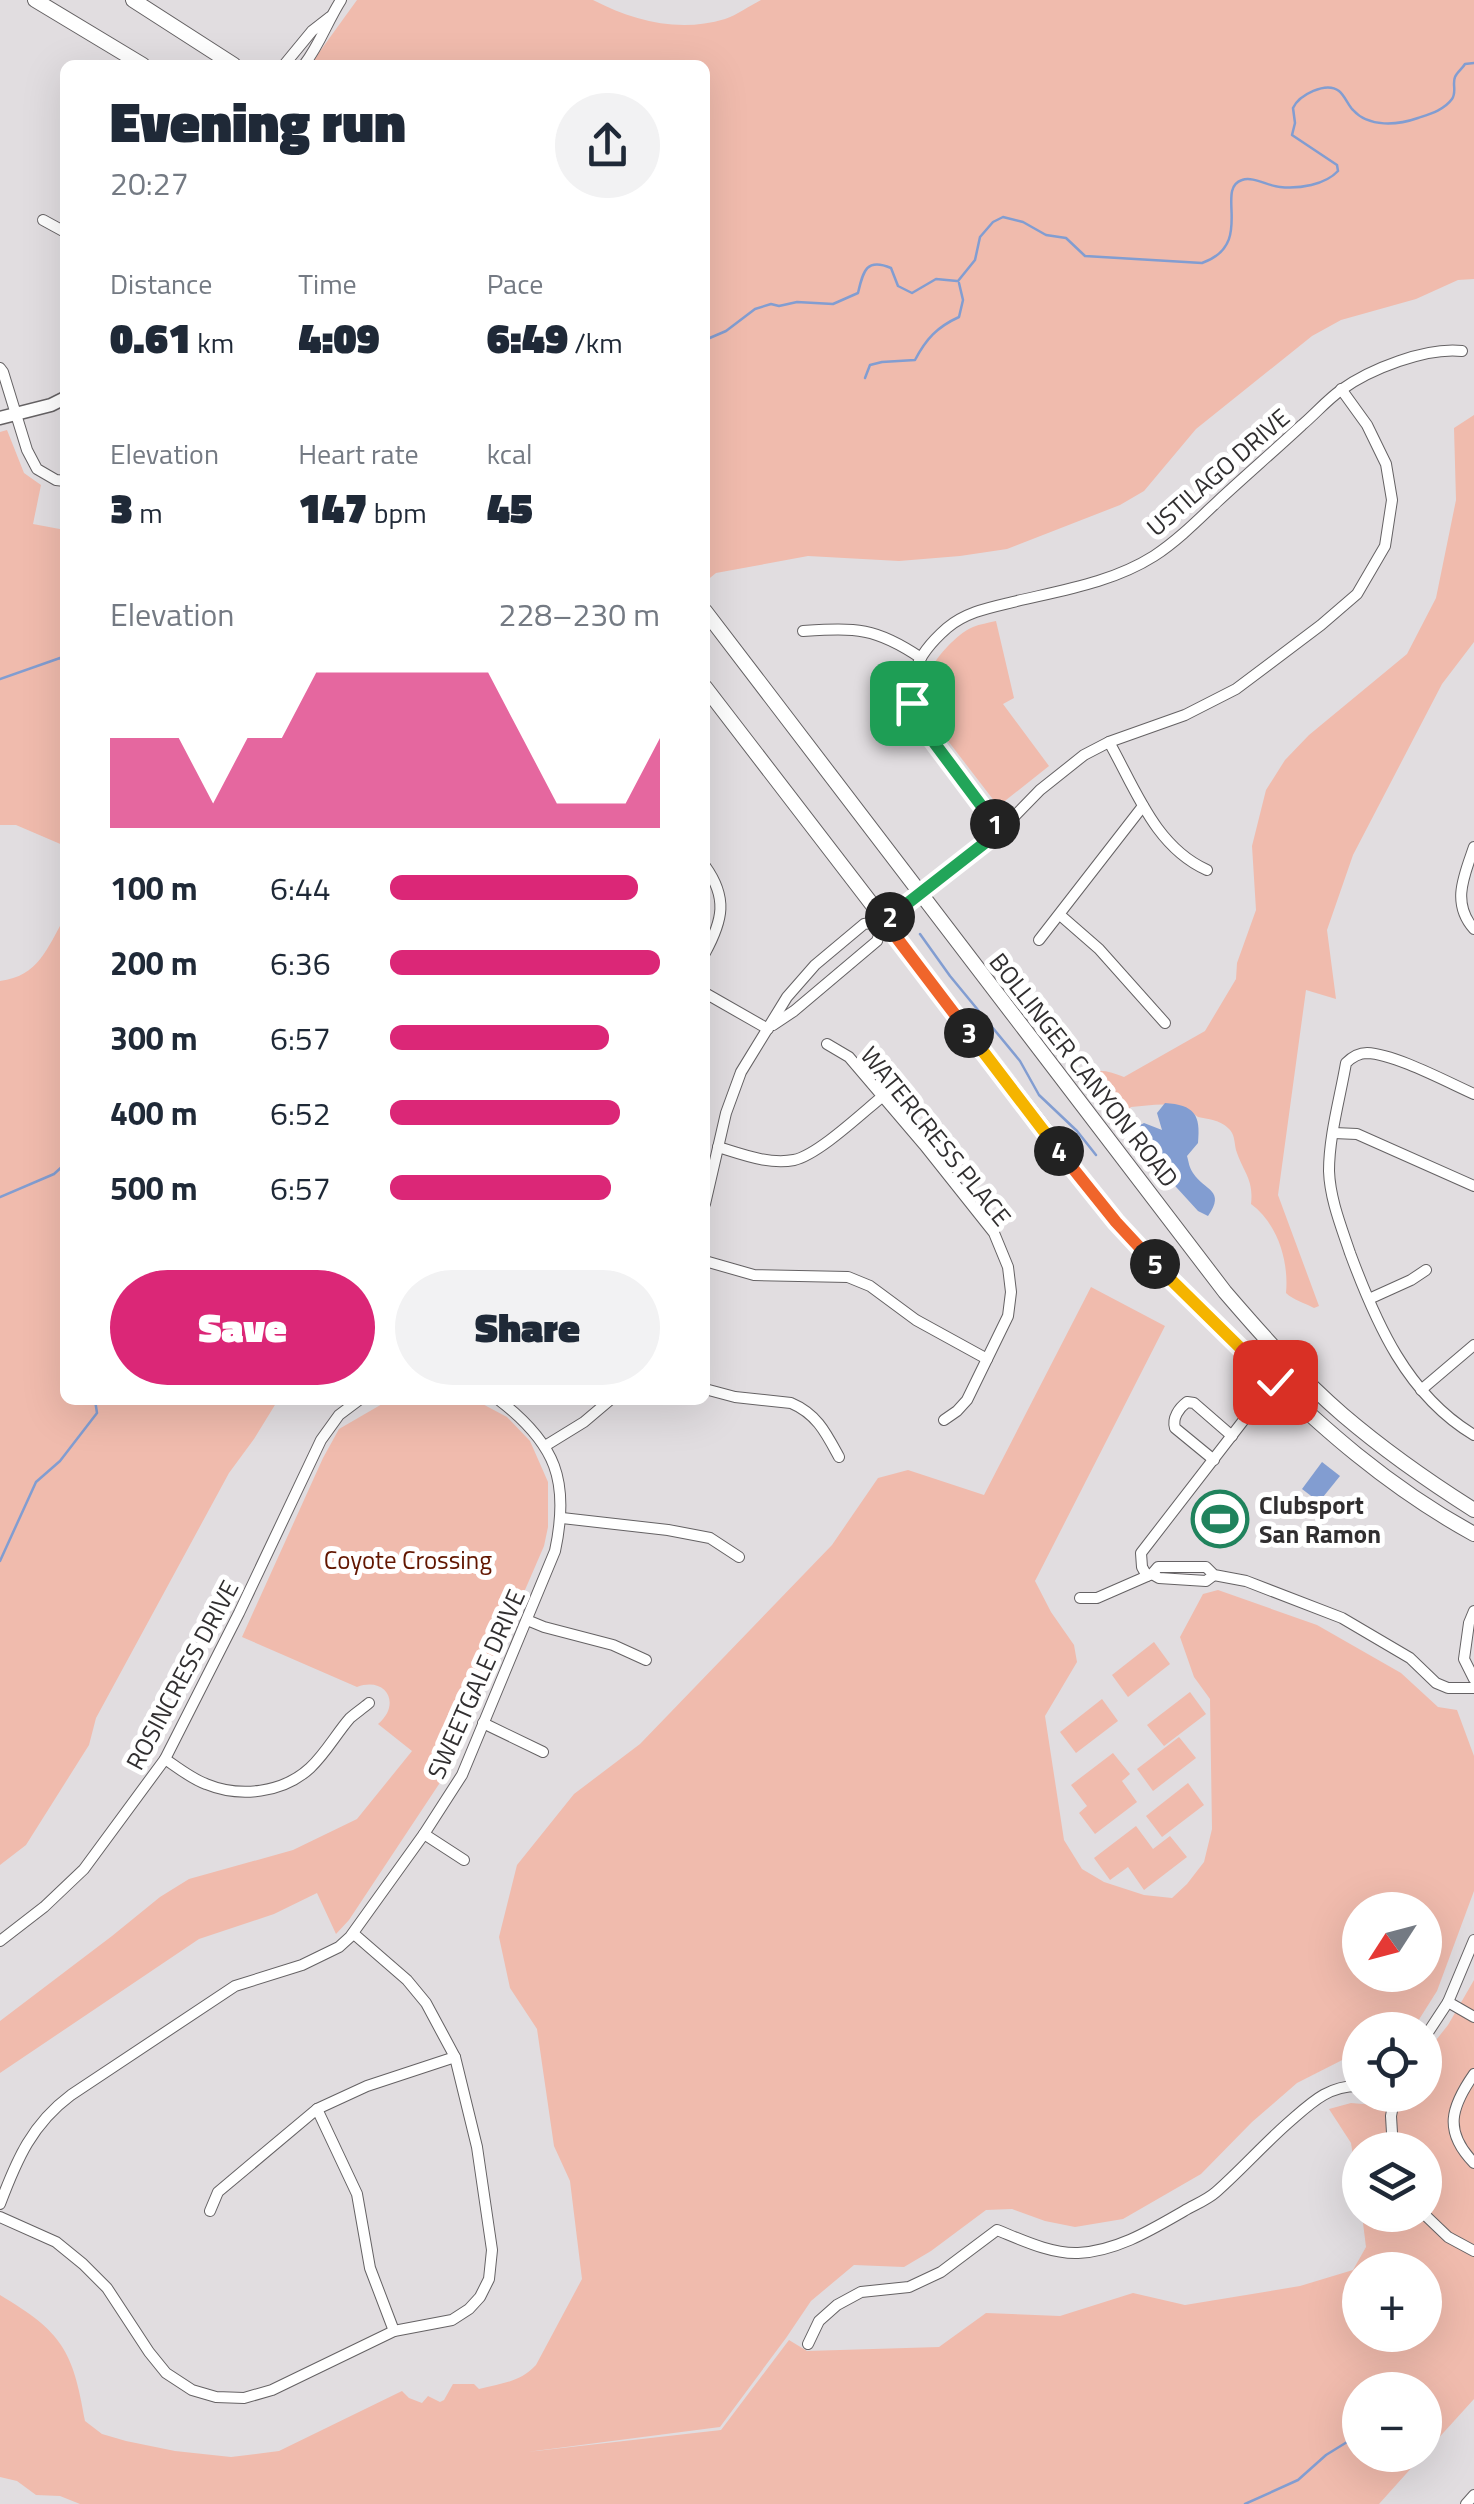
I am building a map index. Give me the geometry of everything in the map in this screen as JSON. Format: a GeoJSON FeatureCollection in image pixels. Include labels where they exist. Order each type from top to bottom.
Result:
{"type":"FeatureCollection","features":[{"type":"Feature","properties":{"kind":"main road"},"geometry":{"type":"LineString","coordinates":[[36,0],[135,60]]}},
{"type":"Feature","properties":{"kind":"main road"},"geometry":{"type":"LineString","coordinates":[[133,0],[226,60]]}},
{"type":"Feature","properties":{"kind":"main road","name":"BOLLINGER CANYON ROAD"},"geometry":{"type":"LineString","coordinates":[[710,619],[1225,1292],[1340,1413],[1427,1480],[1474,1510]]}},
{"type":"Feature","properties":{"kind":"main road"},"geometry":{"type":"LineString","coordinates":[[710,695],[1116,1222],[1338,1441],[1414,1498],[1474,1534]]}},
{"type":"Feature","properties":{"kind":"street"},"geometry":{"type":"LineString","coordinates":[[308,60],[341,0]]}},
{"type":"Feature","properties":{"kind":"street"},"geometry":{"type":"LineString","coordinates":[[288,60],[312,31],[331,17]]}},
{"type":"Feature","properties":{"kind":"street"},"geometry":{"type":"LineString","coordinates":[[44,220],[60,229]]}},
{"type":"Feature","properties":{"kind":"street","name":"USTILAGO DRIVE"},"geometry":{"type":"LineString","coordinates":[[921,658],[950,626],[965,616],[1092,583],[1154,556],[1342,389],[1410,358],[1446,349],[1462,351]]}},
{"type":"Feature","properties":{"kind":"street"},"geometry":{"type":"LineString","coordinates":[[0,368],[27,450],[38,469],[60,480]]}},
{"type":"Feature","properties":{"kind":"street"},"geometry":{"type":"LineString","coordinates":[[710,1182],[726,1113],[742,1072],[788,997],[815,966],[864,924],[884,921],[921,894],[1000,831],[1040,790],[1084,755],[1185,715],[1236,689],[1357,594],[1385,546],[1392,500],[1386,464],[1367,425],[1342,389]]}},
{"type":"Feature","properties":{"kind":"street"},"geometry":{"type":"LineString","coordinates":[[0,418],[60,400]]}},
{"type":"Feature","properties":{"kind":"street"},"geometry":{"type":"LineString","coordinates":[[803,632],[876,632],[921,658],[910,690],[918,721],[1000,831]]}},
{"type":"Feature","properties":{"kind":"street"},"geometry":{"type":"LineString","coordinates":[[1109,742],[1143,806],[1170,844],[1190,862],[1208,870]]}},
{"type":"Feature","properties":{"kind":"street"},"geometry":{"type":"LineString","coordinates":[[1039,940],[1143,806]]}},
{"type":"Feature","properties":{"kind":"street"},"geometry":{"type":"LineString","coordinates":[[1474,847],[1461,884],[1460,900],[1474,929]]}},
{"type":"Feature","properties":{"kind":"street"},"geometry":{"type":"LineString","coordinates":[[710,873],[718,884],[721,908],[710,943]]}},
{"type":"Feature","properties":{"kind":"street"},"geometry":{"type":"LineString","coordinates":[[1060,915],[1100,949],[1165,1023]]}},
{"type":"Feature","properties":{"kind":"street"},"geometry":{"type":"LineString","coordinates":[[768,1029],[877,942],[884,921]]}},
{"type":"Feature","properties":{"kind":"street"},"geometry":{"type":"LineString","coordinates":[[710,995],[768,1029]]}},
{"type":"Feature","properties":{"kind":"street","name":"WATERCRESS PLACE"},"geometry":{"type":"LineString","coordinates":[[827,1044],[849,1056],[882,1096],[994,1234],[1008,1267],[1008,1316],[967,1400],[944,1420]]}},
{"type":"Feature","properties":{"kind":"street"},"geometry":{"type":"LineString","coordinates":[[1474,1094],[1410,1065],[1363,1053],[1353,1056],[1346,1063],[1330,1170],[1335,1210],[1383,1334],[1400,1363],[1438,1409],[1474,1435]]}},
{"type":"Feature","properties":{"kind":"street"},"geometry":{"type":"LineString","coordinates":[[718,1147],[770,1161],[792,1160],[816,1150],[882,1096]]}},
{"type":"Feature","properties":{"kind":"street"},"geometry":{"type":"LineString","coordinates":[[1334,1134],[1357,1134],[1474,1186]]}},
{"type":"Feature","properties":{"kind":"street"},"geometry":{"type":"LineString","coordinates":[[710,1262],[754,1275],[848,1277],[870,1286],[916,1320],[986,1359]]}},
{"type":"Feature","properties":{"kind":"street"},"geometry":{"type":"LineString","coordinates":[[1369,1298],[1426,1270]]}},
{"type":"Feature","properties":{"kind":"street"},"geometry":{"type":"LineString","coordinates":[[1421,1390],[1474,1345]]}},
{"type":"Feature","properties":{"kind":"street"},"geometry":{"type":"LineString","coordinates":[[710,1390],[798,1406],[823,1426],[839,1457]]}},
{"type":"Feature","properties":{"kind":"street"},"geometry":{"type":"LineString","coordinates":[[1260,1399],[1141,1553],[1142,1567],[1159,1578],[1206,1580],[1214,1575],[1246,1581],[1342,1618],[1410,1658],[1436,1683],[1448,1688],[1474,1688]]}},
{"type":"Feature","properties":{"kind":"street"},"geometry":{"type":"LineString","coordinates":[[1214,1460],[1175,1428],[1179,1408],[1186,1402],[1194,1403],[1232,1436]]}},
{"type":"Feature","properties":{"kind":"street","name":"ROSINCRESS DRIVE"},"geometry":{"type":"LineString","coordinates":[[0,1941],[84,1869],[165,1759],[321,1440],[338,1415],[352,1405]]}},
{"type":"Feature","properties":{"kind":"street"},"geometry":{"type":"LineString","coordinates":[[506,1405],[545,1446],[604,1405]]}},
{"type":"Feature","properties":{"kind":"street","name":"SWEETGALE DRIVE"},"geometry":{"type":"LineString","coordinates":[[0,2204],[29,2138],[49,2111],[71,2094],[235,1986],[302,1965],[339,1947],[354,1934],[462,1775],[555,1552],[562,1518],[554,1464],[545,1446]]}},
{"type":"Feature","properties":{"kind":"street"},"geometry":{"type":"LineString","coordinates":[[562,1518],[710,1538],[739,1557]]}},
{"type":"Feature","properties":{"kind":"street"},"geometry":{"type":"LineString","coordinates":[[1080,1598],[1098,1598],[1149,1575]]}},
{"type":"Feature","properties":{"kind":"street"},"geometry":{"type":"LineString","coordinates":[[1474,1611],[1464,1660],[1474,1676]]}},
{"type":"Feature","properties":{"kind":"street"},"geometry":{"type":"LineString","coordinates":[[527,1620],[613,1644],[646,1660]]}},
{"type":"Feature","properties":{"kind":"street"},"geometry":{"type":"LineString","coordinates":[[165,1759],[205,1784],[235,1792],[264,1791],[289,1784],[308,1769],[350,1718],[369,1704]]}},
{"type":"Feature","properties":{"kind":"street"},"geometry":{"type":"LineString","coordinates":[[483,1723],[543,1752]]}},
{"type":"Feature","properties":{"kind":"street"},"geometry":{"type":"LineString","coordinates":[[424,1834],[464,1860]]}},
{"type":"Feature","properties":{"kind":"street"},"geometry":{"type":"LineString","coordinates":[[0,2217],[56,2242],[83,2264],[107,2288],[166,2372],[192,2390],[216,2397],[244,2398],[272,2390],[394,2331],[452,2320],[469,2309],[490,2279],[492,2250],[477,2147],[454,2057],[426,2003],[407,1980],[354,1934]]}},
{"type":"Feature","properties":{"kind":"street"},"geometry":{"type":"LineString","coordinates":[[1441,2012],[1474,1940]]}},
{"type":"Feature","properties":{"kind":"street"},"geometry":{"type":"LineString","coordinates":[[1448,2002],[1474,2017]]}},
{"type":"Feature","properties":{"kind":"street"},"geometry":{"type":"LineString","coordinates":[[210,2211],[218,2192],[317,2109],[367,2086],[454,2057]]}},
{"type":"Feature","properties":{"kind":"street"},"geometry":{"type":"LineString","coordinates":[[1474,2074],[1458,2096],[1454,2120],[1464,2153],[1474,2163]]}},
{"type":"Feature","properties":{"kind":"street"},"geometry":{"type":"LineString","coordinates":[[808,2344],[819,2321],[837,2305],[862,2292],[909,2287],[925,2280],[998,2230],[1026,2242],[1078,2253],[1113,2247],[1140,2236],[1214,2194],[1318,2096],[1342,2087]]}},
{"type":"Feature","properties":{"kind":"street"},"geometry":{"type":"LineString","coordinates":[[317,2109],[357,2194],[370,2268],[394,2331]]}},
{"type":"Feature","properties":{"kind":"street"},"geometry":{"type":"LineString","coordinates":[[1442,2231],[1474,2252]]}},
{"type":"Feature","properties":{"kind":"street"},"geometry":{"type":"LineString","coordinates":[[1466,2504],[1474,2495]]}},
{"type":"Feature","properties":{"kind":"green space"},"geometry":{"type":"Polygon","coordinates":[[[357,0],[593,0],[641,19],[691,25],[725,19],[761,0],[1474,0],[1474,279],[1458,280],[1416,299],[1341,320],[1312,336],[1196,429],[1144,491],[1120,505],[1007,549],[899,561],[808,556],[716,573],[710,578],[710,60],[314,60],[357,0]]]}},
{"type":"Feature","properties":{"kind":"green space"},"geometry":{"type":"Polygon","coordinates":[[[1474,415],[1474,642],[1442,684],[1353,855],[1327,930],[1336,999],[1306,990],[1278,1195],[1319,1306],[1314,1308],[1286,1293],[1280,1244],[1268,1222],[1251,1204],[1249,1182],[1230,1130],[1190,1111],[1166,1105],[1131,1107],[1119,1119],[1085,1075],[1100,1071],[1124,1077],[1205,1031],[1236,979],[1237,963],[1256,910],[1252,846],[1266,790],[1285,760],[1309,735],[1407,654],[1436,598],[1456,500],[1454,428],[1474,415]]]}},
{"type":"Feature","properties":{"kind":"green space"},"geometry":{"type":"Polygon","coordinates":[[[7,430],[24,473],[41,485],[33,524],[60,529],[60,844],[16,825],[0,825],[0,432],[7,430]]]}},
{"type":"Feature","properties":{"kind":"green space"},"geometry":{"type":"Polygon","coordinates":[[[996,621],[1014,698],[1003,704],[1049,766],[1001,804],[995,802],[935,724],[926,693],[929,673],[948,646],[969,629],[996,621]]]}},
{"type":"Feature","properties":{"kind":"green space"},"geometry":{"type":"Polygon","coordinates":[[[60,926],[60,1405],[275,1405],[229,1473],[96,1718],[89,1745],[26,1845],[0,1865],[0,981],[24,973],[47,950],[60,926]]]}},
{"type":"Feature","properties":{"kind":"green space"},"geometry":{"type":"Polygon","coordinates":[[[1091,1287],[1165,1326],[1035,1581],[1074,1645],[1077,1662],[1045,1716],[1064,1840],[1082,1869],[1104,1882],[1144,1895],[1172,1898],[1204,1862],[1212,1829],[1210,1699],[1194,1677],[1180,1637],[1203,1594],[1218,1590],[1317,1625],[1401,1673],[1438,1707],[1457,1710],[1474,1756],[1474,1891],[1442,1977],[1442,1892],[1342,1892],[1342,1992],[1436,1992],[1424,2012],[1342,2012],[1342,2060],[1297,2083],[1201,2174],[1123,2219],[1075,2227],[1012,2209],[986,2210],[904,2267],[854,2265],[811,2301],[720,2427],[527,2452],[721,2430],[789,2340],[807,2351],[939,2347],[986,2313],[1060,2316],[1133,2293],[1185,2305],[1300,2286],[1342,2273],[1342,2352],[1442,2352],[1442,2252],[1363,2252],[1364,2232],[1442,2232],[1442,2132],[1344,2132],[1329,2109],[1342,2105],[1342,2112],[1442,2112],[1442,2033],[1474,1980],[1474,2399],[1442,2434],[1442,2372],[1342,2372],[1342,2472],[1408,2472],[1379,2504],[80,2504],[60,2496],[36,2495],[17,2481],[0,2477],[0,2295],[38,2320],[61,2345],[75,2377],[85,2421],[102,2434],[175,2451],[231,2457],[279,2451],[402,2391],[422,2403],[428,2396],[440,2402],[453,2384],[474,2384],[479,2389],[502,2384],[536,2365],[582,2279],[570,2181],[554,2146],[537,2029],[510,1988],[499,1937],[517,1865],[574,1794],[640,1744],[832,1545],[878,1478],[908,1470],[984,1495],[1091,1287]]]}},
{"type":"Feature","properties":{"kind":"green space","name":"Coyote Crossing"},"geometry":{"type":"Polygon","coordinates":[[[380,1405],[484,1405],[507,1417],[530,1441],[548,1482],[544,1546],[445,1775],[336,1934],[317,1893],[274,1914],[199,1939],[0,2073],[0,2021],[160,1897],[189,1879],[293,1850],[357,1819],[412,1751],[378,1724],[390,1701],[383,1689],[376,1685],[357,1687],[242,1637],[339,1429],[380,1405]]]}},
{"type":"Feature","properties":{"kind":"green space"},"geometry":{"type":"Polygon","coordinates":[[[1154,1642],[1170,1664],[1128,1697],[1112,1675],[1154,1642]]]}},
{"type":"Feature","properties":{"kind":"green space"},"geometry":{"type":"Polygon","coordinates":[[[1190,1692],[1206,1714],[1164,1746],[1147,1725],[1190,1692]]]}},
{"type":"Feature","properties":{"kind":"green space"},"geometry":{"type":"Polygon","coordinates":[[[1102,1699],[1118,1721],[1076,1753],[1060,1732],[1102,1699]]]}},
{"type":"Feature","properties":{"kind":"green space"},"geometry":{"type":"Polygon","coordinates":[[[1179,1737],[1196,1758],[1153,1791],[1137,1769],[1179,1737]]]}},
{"type":"Feature","properties":{"kind":"green space"},"geometry":{"type":"Polygon","coordinates":[[[1113,1753],[1130,1774],[1122,1781],[1137,1802],[1095,1834],[1079,1813],[1087,1806],[1071,1785],[1113,1753]]]}},
{"type":"Feature","properties":{"kind":"green space"},"geometry":{"type":"Polygon","coordinates":[[[1188,1783],[1204,1805],[1162,1837],[1146,1816],[1188,1783]]]}},
{"type":"Feature","properties":{"kind":"green space"},"geometry":{"type":"Polygon","coordinates":[[[1136,1826],[1153,1849],[1170,1836],[1187,1857],[1144,1890],[1128,1867],[1110,1880],[1094,1858],[1136,1826]]]}},
{"type":"Feature","properties":{"kind":"water"},"geometry":{"type":"Polygon","coordinates":[[[1165,1103],[1183,1106],[1197,1118],[1198,1143],[1187,1156],[1193,1173],[1214,1196],[1208,1216],[1198,1211],[1135,1142],[1133,1129],[1144,1123],[1162,1130],[1157,1113],[1165,1103]]]}},
{"type":"Feature","properties":{"kind":"water"},"geometry":{"type":"Polygon","coordinates":[[[1322,1462],[1340,1476],[1319,1502],[1302,1489],[1322,1462]]]}},
{"type":"Feature","properties":{"kind":"waterway"},"geometry":{"type":"LineString","coordinates":[[958,281],[975,260],[980,237],[1003,217],[1023,222],[1046,235],[1066,238],[1085,256],[1202,263],[1227,243],[1234,185],[1251,179],[1275,186],[1311,185],[1338,171],[1337,165],[1292,135],[1293,108],[1301,98],[1313,91],[1334,88],[1367,120],[1402,122],[1445,106],[1453,96],[1457,74],[1465,64],[1474,63]]}},
{"type":"Feature","properties":{"kind":"waterway"},"geometry":{"type":"LineString","coordinates":[[710,338],[755,309],[771,304],[833,304],[858,293],[867,268],[876,264],[891,268],[898,286],[912,293],[936,279],[957,281]]}},
{"type":"Feature","properties":{"kind":"waterway"},"geometry":{"type":"LineString","coordinates":[[865,378],[870,365],[915,360],[933,334],[959,317],[963,300],[959,283]]}},
{"type":"Feature","properties":{"kind":"waterway"},"geometry":{"type":"LineString","coordinates":[[0,679],[60,658]]}},
{"type":"Feature","properties":{"kind":"waterway"},"geometry":{"type":"LineString","coordinates":[[920,934],[1020,1061],[1039,1095],[1096,1155]]}},
{"type":"Feature","properties":{"kind":"waterway"},"geometry":{"type":"LineString","coordinates":[[0,1197],[60,1169]]}},
{"type":"Feature","properties":{"kind":"waterway"},"geometry":{"type":"LineString","coordinates":[[0,1561],[36,1482],[60,1461],[97,1413],[96,1405]]}},
{"type":"Feature","properties":{"kind":"waterway"},"geometry":{"type":"LineString","coordinates":[[1245,2504],[1298,2480],[1342,2445]]}},
{"type":"Feature","properties":{"kind":"place","name":"Clubsport San Ramon"},"geometry":{"type":"Point","coordinates":[1220,1519]}},
{"type":"Feature","properties":{"kind":"route"},"geometry":{"type":"LineString","coordinates":[[912,703],[918,721],[1000,831],[884,921],[1116,1222],[1275,1382]]}}]}
